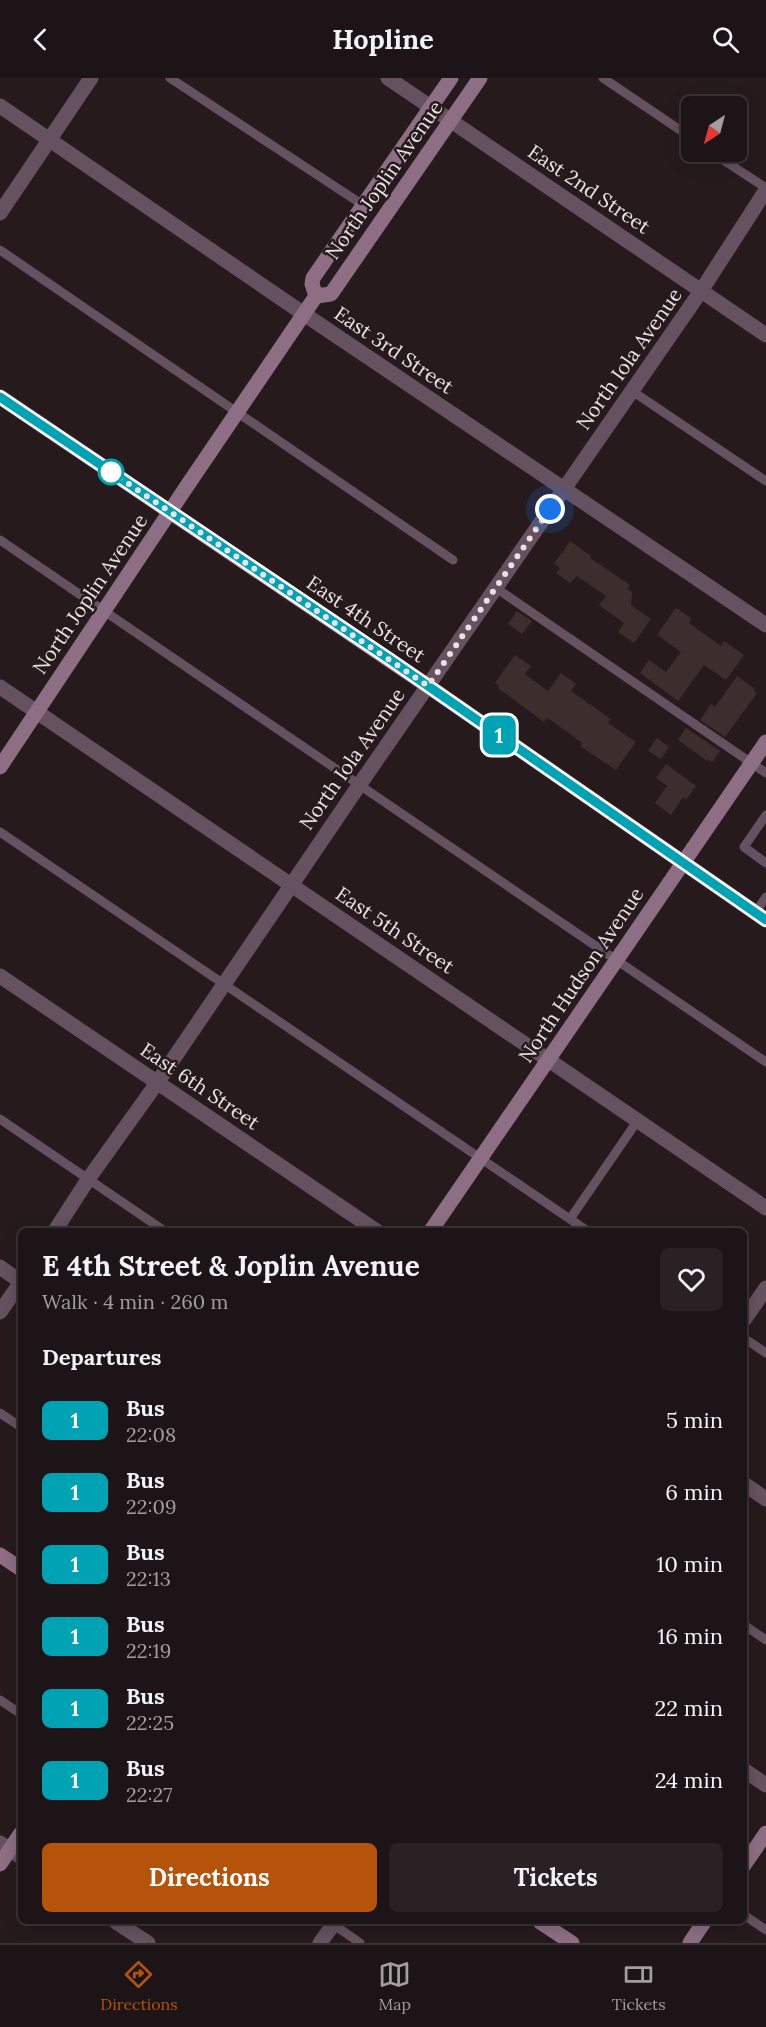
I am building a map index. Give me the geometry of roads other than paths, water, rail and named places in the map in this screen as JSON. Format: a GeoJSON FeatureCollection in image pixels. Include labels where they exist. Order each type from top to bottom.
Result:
{"type":"FeatureCollection","features":[{"type":"Feature","properties":{"kind":"main road","name":"North Joplin Avenue"},"geometry":{"type":"LineString","coordinates":[[316,296],[312,284],[313,278],[452,78]]}},
{"type":"Feature","properties":{"kind":"main road","name":"North Joplin Avenue"},"geometry":{"type":"LineString","coordinates":[[0,767],[316,296],[331,294],[480,78]]}},
{"type":"Feature","properties":{"kind":"main road","name":"East 4th Street"},"geometry":{"type":"LineString","coordinates":[[0,397],[428,686],[680,866],[761,916]]}},
{"type":"Feature","properties":{"kind":"main road","name":"North Hudson Avenue"},"geometry":{"type":"LineString","coordinates":[[433,1228],[766,742]]}},
{"type":"Feature","properties":{"kind":"main road"},"geometry":{"type":"LineString","coordinates":[[0,1555],[18,1567]]}},
{"type":"Feature","properties":{"kind":"main road"},"geometry":{"type":"LineString","coordinates":[[747,1861],[766,1833]]}},
{"type":"Feature","properties":{"kind":"main road"},"geometry":{"type":"LineString","coordinates":[[0,1864],[10,1850]]}},
{"type":"Feature","properties":{"kind":"main road"},"geometry":{"type":"LineString","coordinates":[[543,1924],[572,1943]]}},
{"type":"Feature","properties":{"kind":"main road"},"geometry":{"type":"LineString","coordinates":[[690,1943],[703,1924]]}},
{"type":"Feature","properties":{"kind":"street"},"geometry":{"type":"LineString","coordinates":[[0,213],[91,78]]}},
{"type":"Feature","properties":{"kind":"street","name":"East 2nd Street"},"geometry":{"type":"LineString","coordinates":[[388,78],[766,335]]}},
{"type":"Feature","properties":{"kind":"street","name":"East 3rd Street"},"geometry":{"type":"LineString","coordinates":[[0,106],[766,625]]}},
{"type":"Feature","properties":{"kind":"street","name":"North Iola Avenue"},"geometry":{"type":"LineString","coordinates":[[57,1228],[701,291],[766,189]]}},
{"type":"Feature","properties":{"kind":"street","name":"East 5th Street"},"geometry":{"type":"LineString","coordinates":[[0,687],[766,1208]]}},
{"type":"Feature","properties":{"kind":"street","name":"East 6th Street"},"geometry":{"type":"LineString","coordinates":[[0,976],[372,1228]]}},
{"type":"Feature","properties":{"kind":"street"},"geometry":{"type":"LineString","coordinates":[[0,1268],[18,1280]]}},
{"type":"Feature","properties":{"kind":"street"},"geometry":{"type":"LineString","coordinates":[[0,1312],[18,1286]]}},
{"type":"Feature","properties":{"kind":"street"},"geometry":{"type":"LineString","coordinates":[[747,1316],[766,1288]]}},
{"type":"Feature","properties":{"kind":"street"},"geometry":{"type":"LineString","coordinates":[[747,1486],[766,1499]]}},
{"type":"Feature","properties":{"kind":"street"},"geometry":{"type":"LineString","coordinates":[[747,1772],[766,1785]]}},
{"type":"Feature","properties":{"kind":"street"},"geometry":{"type":"LineString","coordinates":[[119,1924],[148,1943]]}},
{"type":"Feature","properties":{"kind":"street"},"geometry":{"type":"LineString","coordinates":[[320,1943],[331,1924]]}},
{"type":"Feature","properties":{"kind":"lane"},"geometry":{"type":"LineString","coordinates":[[170,78],[363,205]]}},
{"type":"Feature","properties":{"kind":"lane"},"geometry":{"type":"LineString","coordinates":[[603,78],[681,131]]}},
{"type":"Feature","properties":{"kind":"lane"},"geometry":{"type":"LineString","coordinates":[[726,162],[766,189]]}},
{"type":"Feature","properties":{"kind":"lane"},"geometry":{"type":"LineString","coordinates":[[0,250],[453,560]]}},
{"type":"Feature","properties":{"kind":"lane"},"geometry":{"type":"LineString","coordinates":[[632,391],[766,481]]}},
{"type":"Feature","properties":{"kind":"lane"},"geometry":{"type":"LineString","coordinates":[[0,540],[766,1062]]}},
{"type":"Feature","properties":{"kind":"lane"},"geometry":{"type":"LineString","coordinates":[[496,588],[766,773]]}},
{"type":"Feature","properties":{"kind":"lane"},"geometry":{"type":"LineString","coordinates":[[766,816],[744,847],[766,863]]}},
{"type":"Feature","properties":{"kind":"lane"},"geometry":{"type":"LineString","coordinates":[[0,832],[582,1228]]}},
{"type":"Feature","properties":{"kind":"lane"},"geometry":{"type":"LineString","coordinates":[[761,916],[766,897]]}},
{"type":"Feature","properties":{"kind":"lane"},"geometry":{"type":"LineString","coordinates":[[0,1119],[160,1228]]}},
{"type":"Feature","properties":{"kind":"lane"},"geometry":{"type":"LineString","coordinates":[[570,1219],[638,1120]]}},
{"type":"Feature","properties":{"kind":"lane"},"geometry":{"type":"LineString","coordinates":[[747,1340],[766,1353]]}},
{"type":"Feature","properties":{"kind":"lane"},"geometry":{"type":"LineString","coordinates":[[0,1413],[18,1425]]}},
{"type":"Feature","properties":{"kind":"lane"},"geometry":{"type":"LineString","coordinates":[[747,1627],[766,1640]]}},
{"type":"Feature","properties":{"kind":"lane"},"geometry":{"type":"LineString","coordinates":[[0,1700],[18,1712]]}},
{"type":"Feature","properties":{"kind":"lane"},"geometry":{"type":"LineString","coordinates":[[747,1917],[766,1930]]}},
{"type":"Feature","properties":{"kind":"lane"},"geometry":{"type":"LineString","coordinates":[[335,1924],[360,1943]]}}]}
